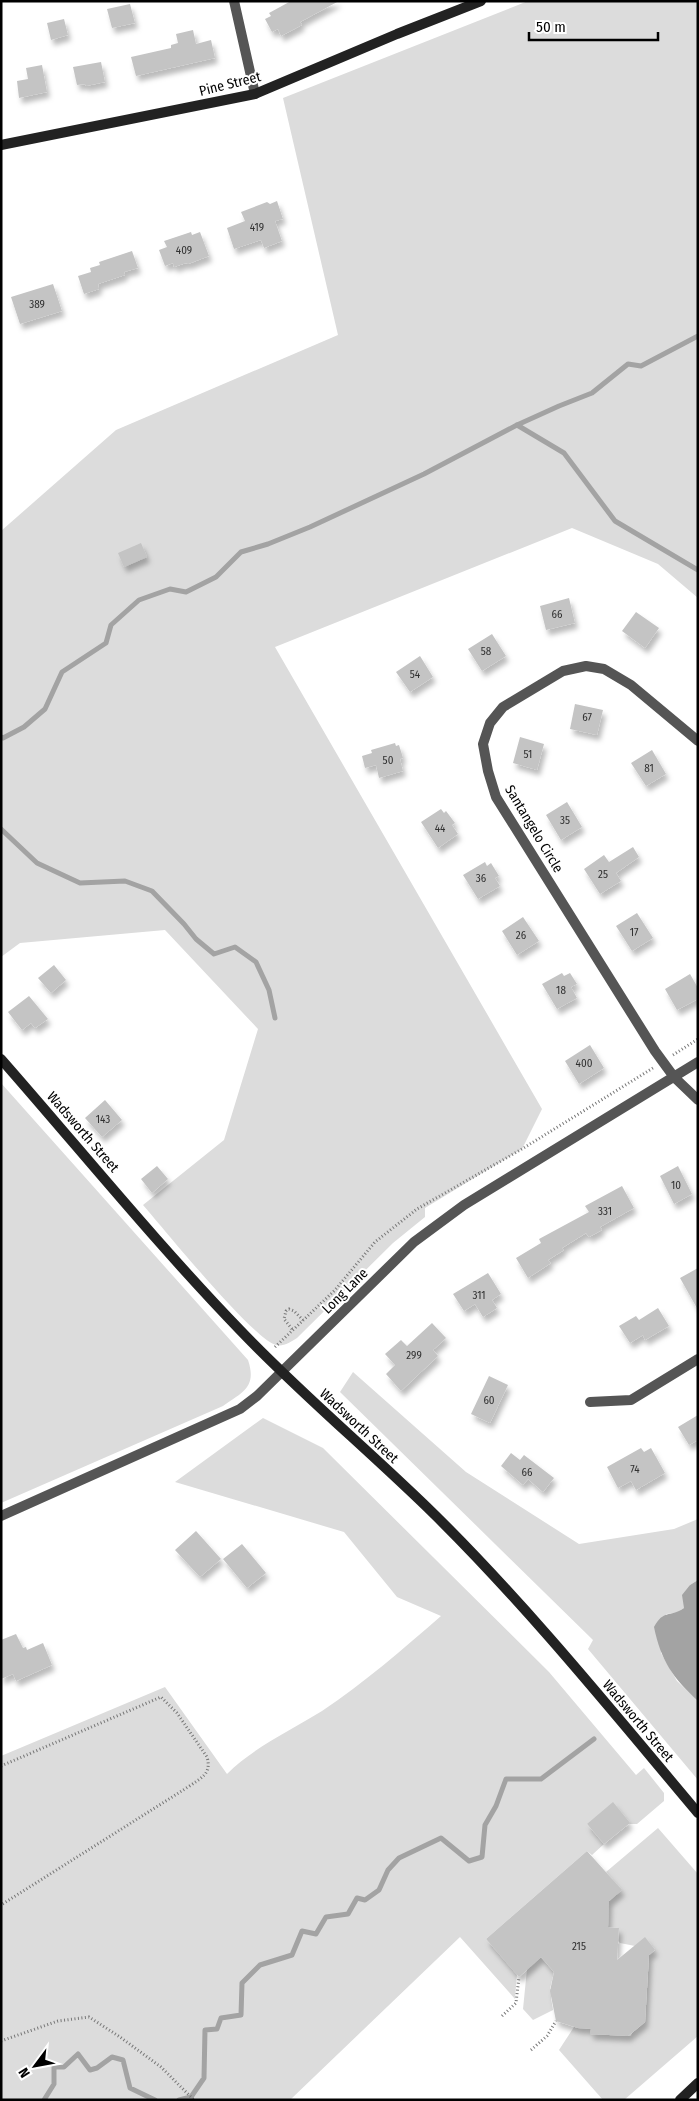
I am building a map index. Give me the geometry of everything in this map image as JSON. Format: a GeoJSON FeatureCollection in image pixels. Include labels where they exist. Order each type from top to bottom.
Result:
{"type":"FeatureCollection","features":[{"type":"Feature","properties":{"kind":"street"},"geometry":{"type":"LineString","coordinates":[[234,1],[255,94]]}},
{"type":"Feature","properties":{"kind":"street","name":"Pine Street"},"geometry":{"type":"LineString","coordinates":[[1,145],[255,94],[481,1]]}},
{"type":"Feature","properties":{"kind":"street","name":"Santangelo Circle"},"geometry":{"type":"LineString","coordinates":[[698,741],[631,685],[604,669],[586,666],[563,671],[503,707],[490,722],[483,744],[488,771],[496,797],[655,1051],[674,1077],[698,1100]]}},
{"type":"Feature","properties":{"kind":"street","name":"Wadsworth Street"},"geometry":{"type":"LineString","coordinates":[[1,1059],[200,1288],[282,1372],[449,1530],[524,1610],[588,1682],[698,1813]]}},
{"type":"Feature","properties":{"kind":"street","name":"Long Lane"},"geometry":{"type":"LineString","coordinates":[[1,1516],[224,1417],[257,1396],[414,1242],[464,1205],[698,1062]]}},
{"type":"Feature","properties":{"kind":"street"},"geometry":{"type":"LineString","coordinates":[[590,1402],[631,1400],[698,1359]]}},
{"type":"Feature","properties":{"kind":"street"},"geometry":{"type":"LineString","coordinates":[[680,2100],[698,2083]]}},
{"type":"Feature","properties":{"kind":"path"},"geometry":{"type":"LineString","coordinates":[[292,1330],[284,1319],[284,1312],[291,1310],[303,1320]]}},
{"type":"Feature","properties":{"kind":"path"},"geometry":{"type":"LineString","coordinates":[[1,1766],[161,1697],[177,1713],[207,1757],[210,1765],[205,1776],[1,1905]]}},
{"type":"Feature","properties":{"kind":"path"},"geometry":{"type":"LineString","coordinates":[[502,2016],[516,2003],[519,1976]]}},
{"type":"Feature","properties":{"kind":"path"},"geometry":{"type":"LineString","coordinates":[[1,2041],[58,2021],[89,2018],[120,2037],[160,2067],[194,2100]]}},
{"type":"Feature","properties":{"kind":"path"},"geometry":{"type":"LineString","coordinates":[[531,2050],[547,2036],[556,2021]]}},
{"type":"Feature","properties":{"kind":"shaded area"},"geometry":{"type":"Polygon","coordinates":[[[528,1],[698,1],[698,598],[658,564],[572,528],[275,647],[542,1109],[522,1149],[425,1208],[425,1217],[393,1243],[297,1338],[284,1345],[276,1345],[248,1324],[229,1304],[143,1205],[224,1140],[258,1029],[165,930],[20,943],[1,957],[1,531],[116,430],[338,335],[283,98],[528,1]]]}},
{"type":"Feature","properties":{"kind":"shaded area"},"geometry":{"type":"Polygon","coordinates":[[[1,1083],[248,1360],[251,1377],[246,1388],[237,1397],[223,1406],[1,1503],[1,1083]]]}},
{"type":"Feature","properties":{"kind":"shaded area"},"geometry":{"type":"Polygon","coordinates":[[[353,1372],[466,1472],[579,1544],[674,1529],[698,1519],[698,1580],[690,1585],[684,1608],[676,1613],[666,1614],[661,1653],[677,1681],[698,1701],[698,1780],[588,1649],[593,1640],[340,1392],[353,1372]]]}},
{"type":"Feature","properties":{"kind":"shaded area"},"geometry":{"type":"Polygon","coordinates":[[[263,1418],[323,1448],[549,1672],[636,1775],[644,1768],[664,1793],[664,1801],[637,1824],[587,1824],[604,1844],[592,1855],[587,1851],[486,1939],[517,1974],[515,1999],[460,1937],[290,2100],[1,2100],[1,1756],[165,1687],[227,1774],[260,1747],[322,1711],[353,1689],[441,1616],[397,1597],[344,1532],[175,1482],[263,1418]]]}},
{"type":"Feature","properties":{"kind":"shaded area"},"geometry":{"type":"Polygon","coordinates":[[[698,1580],[698,1701],[669,1668],[660,1650],[654,1627],[664,1616],[684,1608],[682,1595],[690,1585],[698,1580]]]}},
{"type":"Feature","properties":{"kind":"shaded area"},"geometry":{"type":"Polygon","coordinates":[[[658,1828],[698,1874],[698,2036],[624,2100],[603,2100],[559,2050],[574,2027],[591,2029],[591,2034],[631,2036],[645,2022],[649,1955],[655,1950],[620,1943],[618,1941],[619,1928],[608,1927],[595,1914],[621,1890],[606,1872],[658,1828]]]}},
{"type":"Feature","properties":{"kind":"shaded area"},"geometry":{"type":"Polygon","coordinates":[[[541,1957],[554,1972],[550,1989],[553,1990],[551,1998],[553,2010],[533,2020],[523,2009],[527,1969],[541,1957]]]}},
{"type":"Feature","properties":{"kind":"building"},"geometry":{"type":"Polygon","coordinates":[[[291,1],[339,1],[300,22],[302,25],[281,36],[278,29],[272,32],[265,19],[271,16],[269,13],[291,1]]]}},
{"type":"Feature","properties":{"kind":"building"},"geometry":{"type":"Polygon","coordinates":[[[130,4],[135,23],[112,28],[107,9],[130,4]]]}},
{"type":"Feature","properties":{"kind":"building"},"geometry":{"type":"Polygon","coordinates":[[[64,19],[68,35],[51,40],[47,23],[64,19]]]}},
{"type":"Feature","properties":{"kind":"building"},"geometry":{"type":"Polygon","coordinates":[[[193,30],[196,44],[211,40],[215,58],[136,76],[131,57],[171,48],[171,45],[178,43],[176,34],[193,30]]]}},
{"type":"Feature","properties":{"kind":"building"},"geometry":{"type":"Polygon","coordinates":[[[101,62],[105,82],[86,86],[85,84],[77,85],[73,67],[101,62]]]}},
{"type":"Feature","properties":{"kind":"building"},"geometry":{"type":"Polygon","coordinates":[[[42,65],[47,92],[19,98],[17,81],[28,79],[26,68],[42,65]]]}},
{"type":"Feature","properties":{"kind":"building"},"geometry":{"type":"Polygon","coordinates":[[[277,201],[283,219],[275,221],[282,241],[264,248],[261,240],[234,249],[227,228],[245,221],[241,212],[267,202],[270,204],[277,201]]]}},
{"type":"Feature","properties":{"kind":"building"},"geometry":{"type":"Polygon","coordinates":[[[191,232],[192,235],[200,232],[209,256],[188,264],[174,267],[173,263],[165,266],[159,250],[167,247],[164,241],[191,232]]]}},
{"type":"Feature","properties":{"kind":"building"},"geometry":{"type":"Polygon","coordinates":[[[132,251],[138,268],[124,272],[125,275],[98,284],[99,289],[84,294],[78,276],[91,272],[90,268],[100,265],[99,262],[132,251]]]}},
{"type":"Feature","properties":{"kind":"building"},"geometry":{"type":"Polygon","coordinates":[[[53,284],[62,311],[20,324],[11,297],[53,284]]]}},
{"type":"Feature","properties":{"kind":"building"},"geometry":{"type":"Polygon","coordinates":[[[141,543],[147,557],[124,567],[118,553],[141,543]]]}},
{"type":"Feature","properties":{"kind":"building"},"geometry":{"type":"Polygon","coordinates":[[[569,598],[575,623],[546,630],[540,606],[569,598]]]}},
{"type":"Feature","properties":{"kind":"building"},"geometry":{"type":"Polygon","coordinates":[[[636,612],[659,628],[645,648],[622,631],[636,612]]]}},
{"type":"Feature","properties":{"kind":"building"},"geometry":{"type":"Polygon","coordinates":[[[492,634],[506,656],[482,671],[468,649],[492,634]]]}},
{"type":"Feature","properties":{"kind":"building"},"geometry":{"type":"Polygon","coordinates":[[[420,656],[433,677],[410,692],[396,672],[420,656]]]}},
{"type":"Feature","properties":{"kind":"building"},"geometry":{"type":"Polygon","coordinates":[[[575,704],[603,710],[597,735],[570,729],[575,704]]]}},
{"type":"Feature","properties":{"kind":"building"},"geometry":{"type":"Polygon","coordinates":[[[520,737],[544,744],[537,770],[513,763],[520,737]]]}},
{"type":"Feature","properties":{"kind":"building"},"geometry":{"type":"Polygon","coordinates":[[[395,743],[396,746],[399,745],[403,758],[400,759],[403,771],[379,778],[376,765],[365,768],[362,756],[372,753],[371,750],[395,743]]]}},
{"type":"Feature","properties":{"kind":"building"},"geometry":{"type":"Polygon","coordinates":[[[652,750],[666,774],[646,786],[631,763],[652,750]]]}},
{"type":"Feature","properties":{"kind":"building"},"geometry":{"type":"Polygon","coordinates":[[[567,802],[582,827],[561,840],[546,815],[567,802]]]}},
{"type":"Feature","properties":{"kind":"building"},"geometry":{"type":"Polygon","coordinates":[[[441,809],[444,813],[446,811],[455,823],[452,825],[458,834],[438,848],[421,822],[441,809]]]}},
{"type":"Feature","properties":{"kind":"building"},"geometry":{"type":"Polygon","coordinates":[[[633,847],[639,857],[616,873],[621,881],[600,894],[584,869],[604,855],[609,862],[633,847]]]}},
{"type":"Feature","properties":{"kind":"building"},"geometry":{"type":"Polygon","coordinates":[[[485,862],[487,866],[491,863],[499,876],[495,878],[500,886],[478,899],[463,875],[485,862]]]}},
{"type":"Feature","properties":{"kind":"building"},"geometry":{"type":"Polygon","coordinates":[[[637,913],[653,938],[632,951],[616,926],[637,913]]]}},
{"type":"Feature","properties":{"kind":"building"},"geometry":{"type":"Polygon","coordinates":[[[523,917],[539,941],[517,955],[502,931],[523,917]]]}},
{"type":"Feature","properties":{"kind":"building"},"geometry":{"type":"Polygon","coordinates":[[[54,965],[66,980],[51,993],[38,978],[54,965]]]}},
{"type":"Feature","properties":{"kind":"building"},"geometry":{"type":"Polygon","coordinates":[[[562,973],[564,976],[570,973],[577,984],[571,987],[577,998],[557,1009],[542,984],[562,973]]]}},
{"type":"Feature","properties":{"kind":"building"},"geometry":{"type":"Polygon","coordinates":[[[690,974],[698,988],[698,999],[677,1010],[665,989],[690,974]]]}},
{"type":"Feature","properties":{"kind":"building"},"geometry":{"type":"Polygon","coordinates":[[[29,996],[48,1019],[35,1028],[31,1023],[22,1030],[8,1012],[29,996]]]}},
{"type":"Feature","properties":{"kind":"building"},"geometry":{"type":"Polygon","coordinates":[[[590,1045],[604,1068],[579,1084],[565,1061],[590,1045]]]}},
{"type":"Feature","properties":{"kind":"building"},"geometry":{"type":"Polygon","coordinates":[[[105,1100],[122,1120],[102,1137],[85,1118],[105,1100]]]}},
{"type":"Feature","properties":{"kind":"building"},"geometry":{"type":"Polygon","coordinates":[[[157,1166],[168,1179],[152,1193],[141,1179],[157,1166]]]}},
{"type":"Feature","properties":{"kind":"building"},"geometry":{"type":"Polygon","coordinates":[[[678,1166],[692,1194],[674,1204],[660,1176],[678,1166]]]}},
{"type":"Feature","properties":{"kind":"building"},"geometry":{"type":"Polygon","coordinates":[[[622,1186],[634,1208],[600,1227],[602,1230],[589,1237],[586,1233],[562,1248],[564,1250],[548,1260],[551,1263],[528,1278],[516,1258],[541,1243],[539,1239],[589,1212],[585,1206],[622,1186]]]}},
{"type":"Feature","properties":{"kind":"building"},"geometry":{"type":"Polygon","coordinates":[[[698,1268],[698,1310],[680,1278],[698,1268]]]}},
{"type":"Feature","properties":{"kind":"building"},"geometry":{"type":"Polygon","coordinates":[[[488,1273],[501,1294],[492,1300],[497,1308],[483,1317],[475,1304],[464,1311],[453,1294],[488,1273]]]}},
{"type":"Feature","properties":{"kind":"building"},"geometry":{"type":"Polygon","coordinates":[[[658,1308],[669,1326],[645,1340],[643,1335],[630,1343],[619,1326],[636,1316],[639,1320],[658,1308]]]}},
{"type":"Feature","properties":{"kind":"building"},"geometry":{"type":"Polygon","coordinates":[[[432,1323],[446,1338],[433,1350],[438,1356],[401,1391],[386,1374],[395,1365],[385,1354],[401,1340],[407,1346],[432,1323]]]}},
{"type":"Feature","properties":{"kind":"building"},"geometry":{"type":"Polygon","coordinates":[[[489,1376],[508,1385],[490,1423],[471,1414],[489,1376]]]}},
{"type":"Feature","properties":{"kind":"building"},"geometry":{"type":"Polygon","coordinates":[[[698,1415],[698,1440],[689,1445],[678,1427],[698,1415]]]}},
{"type":"Feature","properties":{"kind":"building"},"geometry":{"type":"Polygon","coordinates":[[[641,1448],[644,1452],[651,1448],[665,1473],[636,1490],[631,1481],[618,1488],[607,1467],[641,1448]]]}},
{"type":"Feature","properties":{"kind":"building"},"geometry":{"type":"Polygon","coordinates":[[[511,1453],[520,1460],[524,1455],[554,1478],[543,1492],[528,1479],[523,1485],[501,1466],[511,1453]]]}},
{"type":"Feature","properties":{"kind":"building"},"geometry":{"type":"Polygon","coordinates":[[[196,1531],[221,1559],[200,1577],[175,1550],[196,1531]]]}},
{"type":"Feature","properties":{"kind":"building"},"geometry":{"type":"Polygon","coordinates":[[[242,1544],[266,1573],[247,1588],[223,1559],[242,1544]]]}},
{"type":"Feature","properties":{"kind":"building"},"geometry":{"type":"Polygon","coordinates":[[[16,1634],[23,1648],[26,1647],[27,1650],[43,1643],[52,1665],[16,1681],[13,1674],[1,1679],[1,1640],[16,1634]]]}},
{"type":"Feature","properties":{"kind":"building"},"geometry":{"type":"Polygon","coordinates":[[[613,1802],[630,1823],[604,1844],[587,1824],[613,1802]]]}},
{"type":"Feature","properties":{"kind":"building"},"geometry":{"type":"Polygon","coordinates":[[[587,1851],[622,1890],[609,1901],[608,1927],[619,1928],[617,1960],[645,1937],[655,1950],[649,1955],[645,2022],[628,2036],[590,2034],[591,2029],[578,2028],[556,2021],[550,1991],[554,1972],[541,1957],[519,1977],[486,1939],[587,1851]]]}},
{"type":"Feature","properties":{"kind":"waterway"},"geometry":{"type":"LineString","coordinates":[[1,737],[3,738],[24,727],[45,709],[62,672],[106,643],[111,625],[139,600],[170,589],[186,592],[216,577],[241,552],[268,544],[310,527],[424,474],[517,425],[592,393],[628,364],[641,366],[698,336]]}},
{"type":"Feature","properties":{"kind":"waterway"},"geometry":{"type":"LineString","coordinates":[[517,425],[564,453],[615,521],[698,570]]}},
{"type":"Feature","properties":{"kind":"waterway"},"geometry":{"type":"LineString","coordinates":[[1,829],[37,863],[80,883],[125,881],[152,891],[196,939],[214,954],[235,947],[256,962],[269,990],[275,1018]]}},
{"type":"Feature","properties":{"kind":"waterway"},"geometry":{"type":"LineString","coordinates":[[179,2100],[191,2097],[204,2078],[205,2030],[217,2029],[221,2018],[241,2015],[242,1983],[260,1965],[292,1955],[302,1931],[316,1934],[326,1917],[348,1914],[357,1898],[365,1900],[379,1890],[388,1870],[399,1858],[441,1838],[469,1861],[482,1857],[485,1825],[496,1806],[506,1779],[541,1779],[594,1739]]}},
{"type":"Feature","properties":{"kind":"waterway"},"geometry":{"type":"LineString","coordinates":[[44,2100],[54,2084],[54,2067],[64,2067],[78,2054],[90,2070],[97,2068],[112,2057],[123,2060],[130,2088],[155,2100]]}}]}
